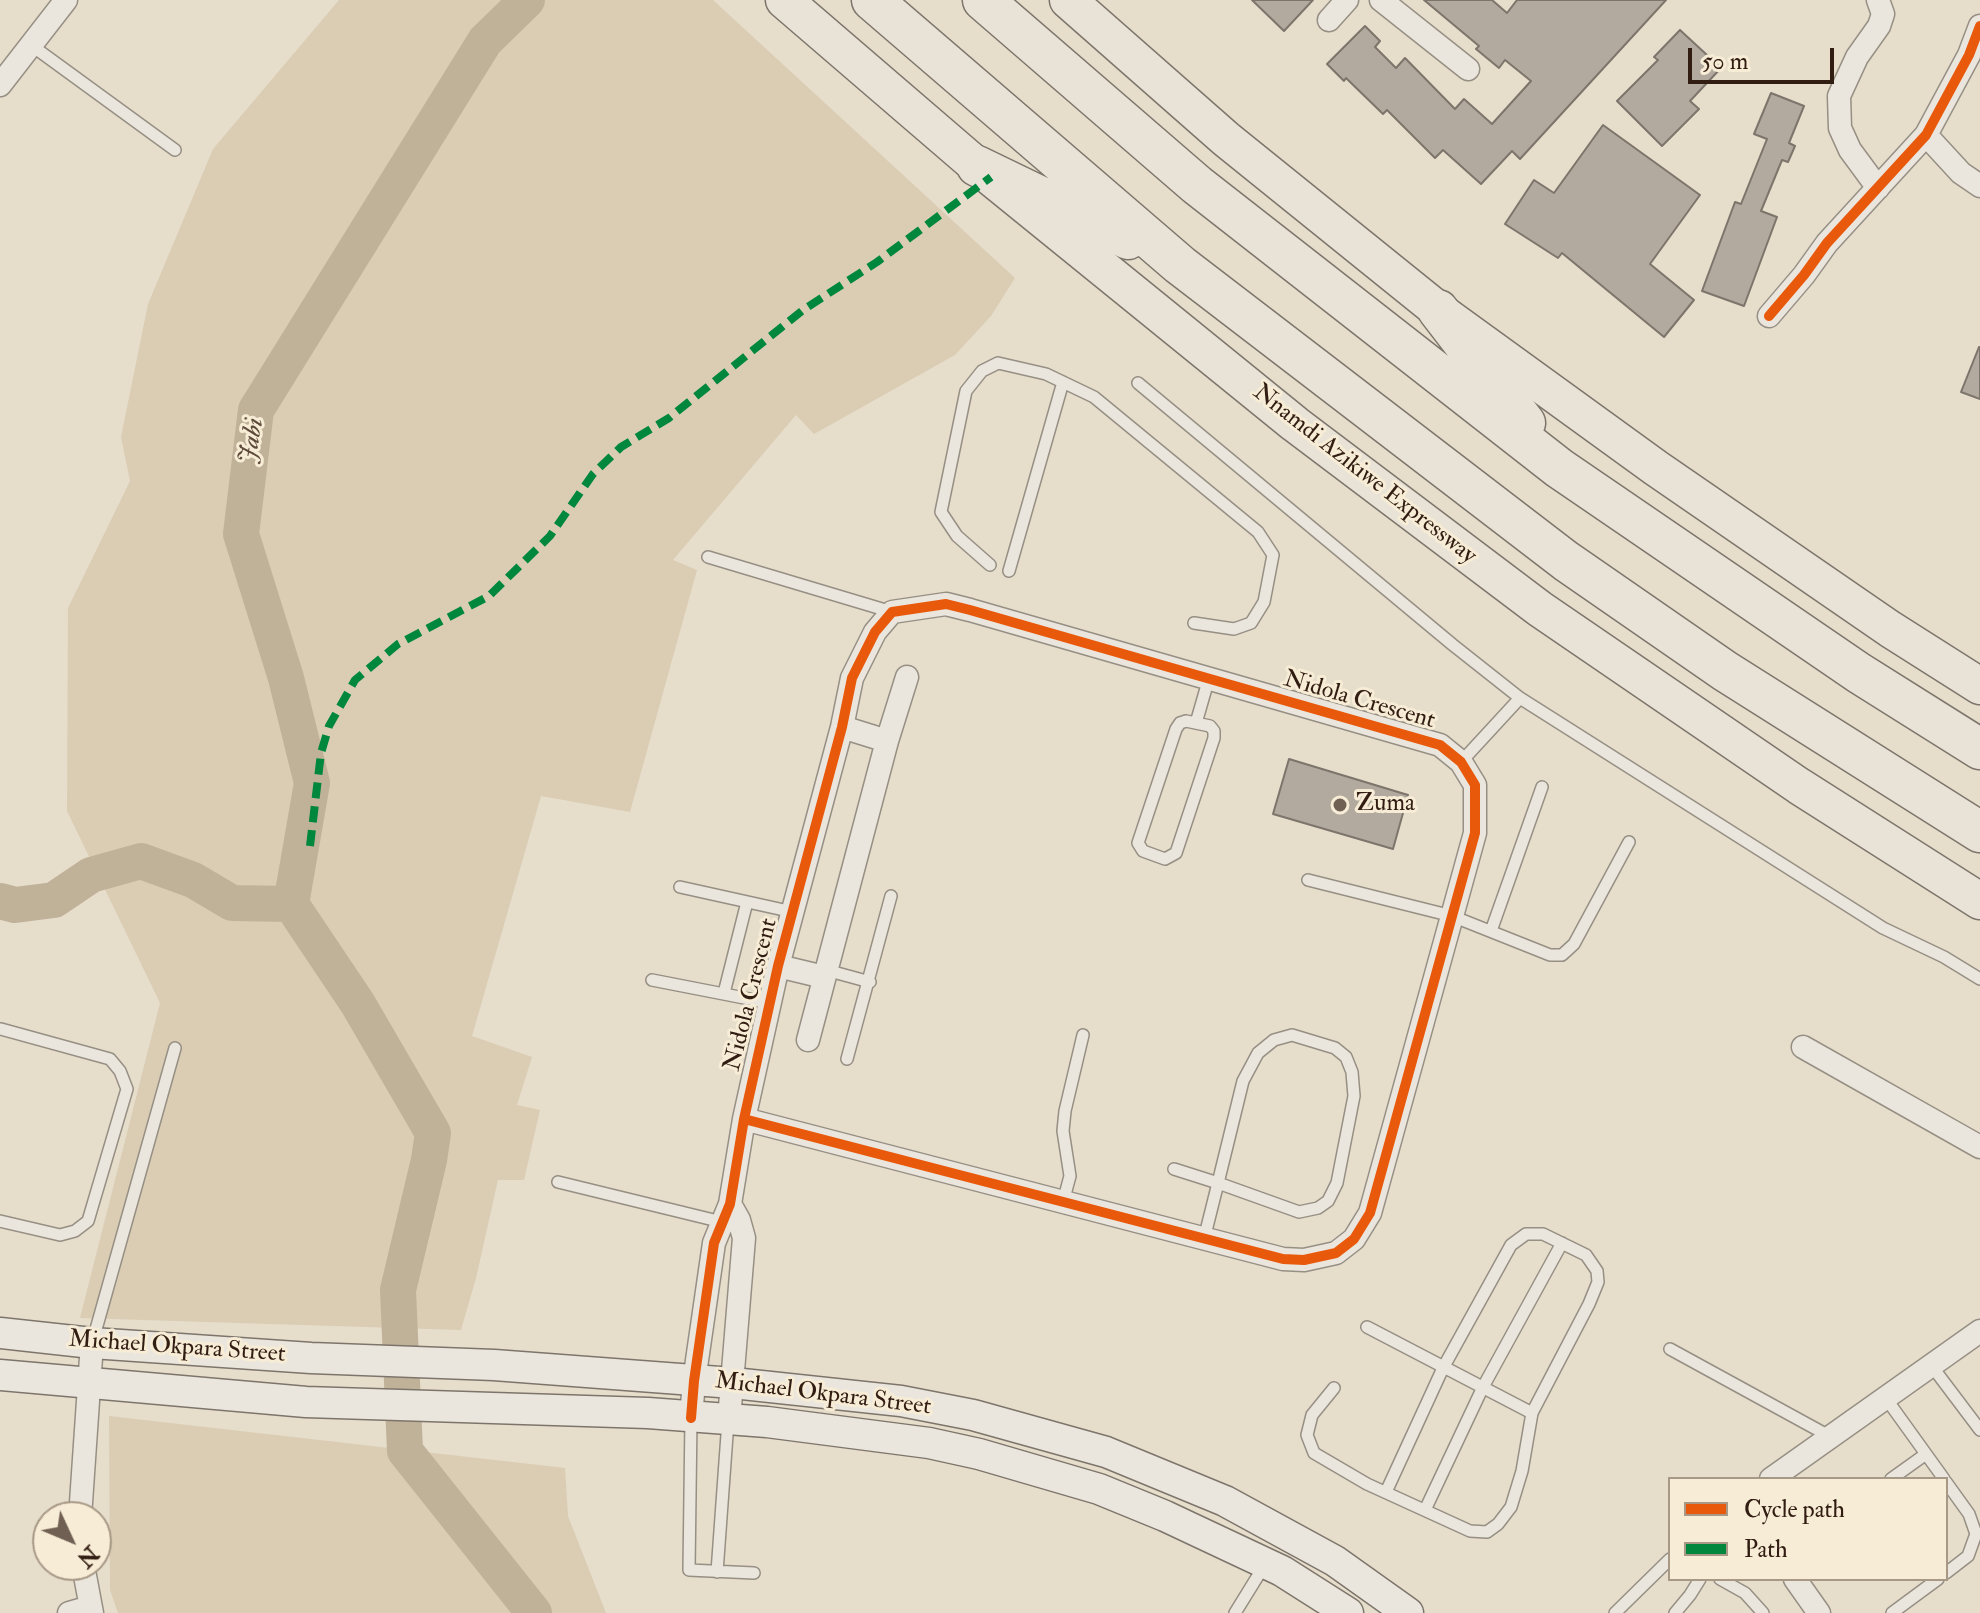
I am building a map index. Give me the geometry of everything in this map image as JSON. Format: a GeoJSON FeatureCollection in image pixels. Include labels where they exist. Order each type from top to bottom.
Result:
{"type":"FeatureCollection","features":[{"type":"Feature","properties":{"kind":"highway","name":"Nnamdi Azikiwe Expressway"},"geometry":{"type":"LineString","coordinates":[[784,0],[977,166],[1295,424],[1540,609],[1799,786],[1980,901]]}},
{"type":"Feature","properties":{"kind":"highway"},"geometry":{"type":"LineString","coordinates":[[872,0],[1180,265],[1566,561],[1725,671],[1980,832]]}},
{"type":"Feature","properties":{"kind":"highway"},"geometry":{"type":"LineString","coordinates":[[983,0],[1197,185],[1559,468],[1859,673],[1980,749]]}},
{"type":"Feature","properties":{"kind":"highway"},"geometry":{"type":"LineString","coordinates":[[1068,0],[1226,139],[1438,310],[1656,468],[1890,629],[1980,686]]}},
{"type":"Feature","properties":{"kind":"highway"},"geometry":{"type":"LineString","coordinates":[[977,166],[1180,265]]}},
{"type":"Feature","properties":{"kind":"highway"},"geometry":{"type":"LineString","coordinates":[[1438,310],[1559,468]]}},
{"type":"Feature","properties":{"kind":"main road","name":"Michael Okpara Street"},"geometry":{"type":"LineString","coordinates":[[0,1333],[92,1343],[311,1358],[494,1365],[733,1383],[901,1401],[973,1415],[1106,1452],[1225,1501],[1335,1561],[1408,1613]]}},
{"type":"Feature","properties":{"kind":"main road","name":"Michael Okpara Street"},"geometry":{"type":"LineString","coordinates":[[0,1375],[306,1402],[648,1413],[853,1431],[979,1454],[1099,1489],[1177,1521],[1266,1564],[1348,1613]]}},
{"type":"Feature","properties":{"kind":"street"},"geometry":{"type":"LineString","coordinates":[[0,85],[66,0]]}},
{"type":"Feature","properties":{"kind":"street"},"geometry":{"type":"LineString","coordinates":[[1329,20],[1347,0]]}},
{"type":"Feature","properties":{"kind":"street"},"geometry":{"type":"LineString","coordinates":[[1381,0],[1468,69]]}},
{"type":"Feature","properties":{"kind":"street"},"geometry":{"type":"LineString","coordinates":[[1878,0],[1883,14],[1879,26],[1857,57],[1839,96],[1840,128],[1850,150],[1878,188]]}},
{"type":"Feature","properties":{"kind":"street"},"geometry":{"type":"LineString","coordinates":[[1769,316],[1827,243],[1926,135],[1974,57],[1980,26]]}},
{"type":"Feature","properties":{"kind":"street"},"geometry":{"type":"LineString","coordinates":[[1926,135],[1961,173],[1980,186]]}},
{"type":"Feature","properties":{"kind":"street","name":"Nidola Crescent"},"geometry":{"type":"LineString","coordinates":[[691,1418],[714,1243],[726,1213],[778,966],[842,727],[852,678],[875,632],[892,612],[946,604],[1440,745],[1461,762]]}},
{"type":"Feature","properties":{"kind":"street"},"geometry":{"type":"LineString","coordinates":[[808,1040],[887,741],[907,677]]}},
{"type":"Feature","properties":{"kind":"street"},"geometry":{"type":"LineString","coordinates":[[842,727],[887,741]]}},
{"type":"Feature","properties":{"kind":"street"},"geometry":{"type":"LineString","coordinates":[[744,1119],[1283,1259],[1304,1260],[1336,1253],[1354,1239],[1370,1213],[1475,833],[1475,785],[1461,762]]}},
{"type":"Feature","properties":{"kind":"street"},"geometry":{"type":"LineString","coordinates":[[778,966],[825,973]]}},
{"type":"Feature","properties":{"kind":"street"},"geometry":{"type":"LineString","coordinates":[[1803,1047],[1980,1147]]}},
{"type":"Feature","properties":{"kind":"street"},"geometry":{"type":"LineString","coordinates":[[726,1213],[739,1220],[744,1238],[729,1419]]}},
{"type":"Feature","properties":{"kind":"street"},"geometry":{"type":"LineString","coordinates":[[1774,1477],[1980,1331]]}},
{"type":"Feature","properties":{"kind":"street"},"geometry":{"type":"LineString","coordinates":[[81,1501],[92,1343]]}},
{"type":"Feature","properties":{"kind":"street"},"geometry":{"type":"LineString","coordinates":[[83,1581],[84,1611]]}},
{"type":"Feature","properties":{"kind":"street"},"geometry":{"type":"LineString","coordinates":[[1796,1581],[1819,1613]]}},
{"type":"Feature","properties":{"kind":"lane"},"geometry":{"type":"LineString","coordinates":[[31,45],[175,150]]}},
{"type":"Feature","properties":{"kind":"lane"},"geometry":{"type":"LineString","coordinates":[[990,565],[957,536],[941,512],[966,391],[982,371],[998,363],[1046,374],[1094,397],[1258,532],[1273,555],[1264,602],[1251,623],[1234,629],[1194,623]]}},
{"type":"Feature","properties":{"kind":"lane"},"geometry":{"type":"LineString","coordinates":[[1009,571],[1063,382]]}},
{"type":"Feature","properties":{"kind":"lane"},"geometry":{"type":"LineString","coordinates":[[1138,383],[1520,698],[1883,928],[1944,957],[1980,979]]}},
{"type":"Feature","properties":{"kind":"lane"},"geometry":{"type":"LineString","coordinates":[[708,557],[892,612]]}},
{"type":"Feature","properties":{"kind":"lane"},"geometry":{"type":"LineString","coordinates":[[1196,723],[1209,678]]}},
{"type":"Feature","properties":{"kind":"lane"},"geometry":{"type":"LineString","coordinates":[[1461,762],[1520,698]]}},
{"type":"Feature","properties":{"kind":"lane"},"geometry":{"type":"LineString","coordinates":[[1186,721],[1196,723],[1210,726],[1214,738],[1176,853],[1165,859],[1143,851],[1138,843],[1176,729],[1186,721]]}},
{"type":"Feature","properties":{"kind":"lane"},"geometry":{"type":"LineString","coordinates":[[1491,931],[1542,787]]}},
{"type":"Feature","properties":{"kind":"lane"},"geometry":{"type":"LineString","coordinates":[[1308,880],[1452,916],[1550,955],[1562,955],[1574,944],[1629,842]]}},
{"type":"Feature","properties":{"kind":"lane"},"geometry":{"type":"LineString","coordinates":[[680,887],[793,912]]}},
{"type":"Feature","properties":{"kind":"lane"},"geometry":{"type":"LineString","coordinates":[[847,1059],[891,896]]}},
{"type":"Feature","properties":{"kind":"lane"},"geometry":{"type":"LineString","coordinates":[[724,993],[747,902]]}},
{"type":"Feature","properties":{"kind":"lane"},"geometry":{"type":"LineString","coordinates":[[825,973],[870,982]]}},
{"type":"Feature","properties":{"kind":"lane"},"geometry":{"type":"LineString","coordinates":[[652,980],[770,1003]]}},
{"type":"Feature","properties":{"kind":"lane"},"geometry":{"type":"LineString","coordinates":[[0,1221],[60,1235],[75,1231],[88,1221],[127,1089],[120,1071],[110,1059],[1,1029]]}},
{"type":"Feature","properties":{"kind":"lane"},"geometry":{"type":"LineString","coordinates":[[1063,1202],[1070,1176],[1063,1131],[1065,1111],[1083,1035]]}},
{"type":"Feature","properties":{"kind":"lane"},"geometry":{"type":"LineString","coordinates":[[1174,1169],[1218,1183],[1299,1212],[1318,1208],[1328,1201],[1337,1183],[1354,1096],[1352,1072],[1346,1057],[1335,1048],[1292,1035],[1274,1040],[1258,1053],[1243,1081],[1218,1183],[1204,1239]]}},
{"type":"Feature","properties":{"kind":"lane"},"geometry":{"type":"LineString","coordinates":[[92,1343],[175,1048]]}},
{"type":"Feature","properties":{"kind":"lane"},"geometry":{"type":"LineString","coordinates":[[558,1182],[726,1213]]}},
{"type":"Feature","properties":{"kind":"lane"},"geometry":{"type":"LineString","coordinates":[[1334,1388],[1312,1415],[1307,1435],[1314,1453],[1386,1492],[1470,1531],[1487,1532],[1511,1507],[1522,1471],[1532,1413],[1598,1282],[1597,1271],[1586,1255],[1543,1234],[1526,1234],[1511,1245],[1443,1368],[1386,1492]]}},
{"type":"Feature","properties":{"kind":"lane"},"geometry":{"type":"LineString","coordinates":[[1425,1510],[1483,1387],[1562,1243]]}},
{"type":"Feature","properties":{"kind":"lane"},"geometry":{"type":"LineString","coordinates":[[1367,1327],[1532,1413]]}},
{"type":"Feature","properties":{"kind":"lane"},"geometry":{"type":"LineString","coordinates":[[1670,1349],[1829,1436]]}},
{"type":"Feature","properties":{"kind":"lane"},"geometry":{"type":"LineString","coordinates":[[1931,1365],[1980,1430]]}},
{"type":"Feature","properties":{"kind":"lane"},"geometry":{"type":"LineString","coordinates":[[1885,1397],[1942,1477]]}},
{"type":"Feature","properties":{"kind":"lane"},"geometry":{"type":"LineString","coordinates":[[691,1418],[689,1570],[754,1573]]}},
{"type":"Feature","properties":{"kind":"lane"},"geometry":{"type":"LineString","coordinates":[[717,1572],[729,1419]]}},
{"type":"Feature","properties":{"kind":"lane"},"geometry":{"type":"LineString","coordinates":[[1894,1477],[1926,1454]]}},
{"type":"Feature","properties":{"kind":"lane"},"geometry":{"type":"LineString","coordinates":[[1948,1485],[1969,1514],[1976,1534],[1968,1556],[1948,1571]]}},
{"type":"Feature","properties":{"kind":"lane"},"geometry":{"type":"LineString","coordinates":[[1615,1613],[1668,1561]]}},
{"type":"Feature","properties":{"kind":"lane"},"geometry":{"type":"LineString","coordinates":[[1235,1613],[1266,1564]]}},
{"type":"Feature","properties":{"kind":"lane"},"geometry":{"type":"LineString","coordinates":[[1675,1613],[1699,1581]]}},
{"type":"Feature","properties":{"kind":"lane"},"geometry":{"type":"LineString","coordinates":[[1724,1581],[1745,1593],[1763,1613]]}},
{"type":"Feature","properties":{"kind":"lane"},"geometry":{"type":"LineString","coordinates":[[1892,1613],[1935,1581]]}},
{"type":"Feature","properties":{"kind":"shaded area"},"geometry":{"type":"Polygon","coordinates":[[[339,0],[713,0],[1015,278],[991,316],[955,355],[814,434],[796,415],[673,560],[697,570],[630,812],[541,796],[472,1036],[532,1057],[517,1105],[540,1110],[524,1180],[498,1180],[461,1330],[80,1318],[160,1003],[67,811],[68,608],[130,481],[121,437],[148,304],[213,149],[339,0]]]}},
{"type":"Feature","properties":{"kind":"shaded area"},"geometry":{"type":"Polygon","coordinates":[[[109,1416],[565,1468],[568,1516],[606,1613],[118,1613],[110,1590],[112,1501],[109,1501],[109,1416]]]}},
{"type":"Feature","properties":{"kind":"building"},"geometry":{"type":"Polygon","coordinates":[[[1252,0],[1313,0],[1284,31],[1252,0]]]}},
{"type":"Feature","properties":{"kind":"building"},"geometry":{"type":"Polygon","coordinates":[[[1424,0],[1492,0],[1507,13],[1517,0],[1666,0],[1520,159],[1512,151],[1481,184],[1443,150],[1435,158],[1387,110],[1383,114],[1327,64],[1365,26],[1380,41],[1375,47],[1396,68],[1405,58],[1455,109],[1464,99],[1492,124],[1531,81],[1505,60],[1499,68],[1476,49],[1479,46],[1424,0]]]}},
{"type":"Feature","properties":{"kind":"building"},"geometry":{"type":"Polygon","coordinates":[[[1680,30],[1721,68],[1690,101],[1699,109],[1662,146],[1617,101],[1658,60],[1654,57],[1680,30]]]}},
{"type":"Feature","properties":{"kind":"building"},"geometry":{"type":"Polygon","coordinates":[[[1771,93],[1804,106],[1789,143],[1795,146],[1788,162],[1782,160],[1761,211],[1777,217],[1744,306],[1702,291],[1735,202],[1741,204],[1767,139],[1754,134],[1771,93]]]}},
{"type":"Feature","properties":{"kind":"building"},"geometry":{"type":"Polygon","coordinates":[[[1603,125],[1700,195],[1650,264],[1694,300],[1664,337],[1562,253],[1558,258],[1505,224],[1534,180],[1554,193],[1603,125]]]}},
{"type":"Feature","properties":{"kind":"building"},"geometry":{"type":"Polygon","coordinates":[[[1980,347],[1980,399],[1961,392],[1980,347]]]}},
{"type":"Feature","properties":{"kind":"building","name":"Zuma"},"geometry":{"type":"Polygon","coordinates":[[[1289,759],[1408,795],[1393,849],[1273,814],[1289,759]]]}},
{"type":"Feature","properties":{"kind":"waterway","name":"Jabi"},"geometry":{"type":"LineString","coordinates":[[291,904],[312,783],[286,678],[241,534],[256,410],[485,41],[527,0]]}},
{"type":"Feature","properties":{"kind":"waterway"},"geometry":{"type":"LineString","coordinates":[[0,901],[15,905],[54,900],[91,875],[141,861],[193,880],[232,903],[291,904]]}},
{"type":"Feature","properties":{"kind":"waterway"},"geometry":{"type":"LineString","coordinates":[[291,904],[358,1004],[433,1133],[398,1290],[405,1451],[534,1613]]}},
{"type":"Feature","properties":{"kind":"marked path"},"geometry":{"type":"LineString","coordinates":[[310,846],[321,753],[329,726],[355,680],[398,644],[489,596],[550,536],[593,474],[621,447],[669,418],[803,310],[877,262],[991,177]]}},
{"type":"Feature","properties":{"kind":"cycle path"},"geometry":{"type":"LineString","coordinates":[[1769,316],[1827,243],[1926,135],[1969,55],[1980,26]]}},
{"type":"Feature","properties":{"kind":"cycle path"},"geometry":{"type":"LineString","coordinates":[[691,1418],[714,1243],[730,1204],[744,1119],[778,966],[842,727],[852,678],[875,632],[892,612],[946,604],[1440,745],[1461,762],[1475,785],[1475,833],[1370,1213],[1354,1239],[1336,1253],[1304,1260],[1283,1259],[744,1119]]}},
{"type":"Feature","properties":{"kind":"place","name":"Zuma"},"geometry":{"type":"Point","coordinates":[1340,805]}}]}
